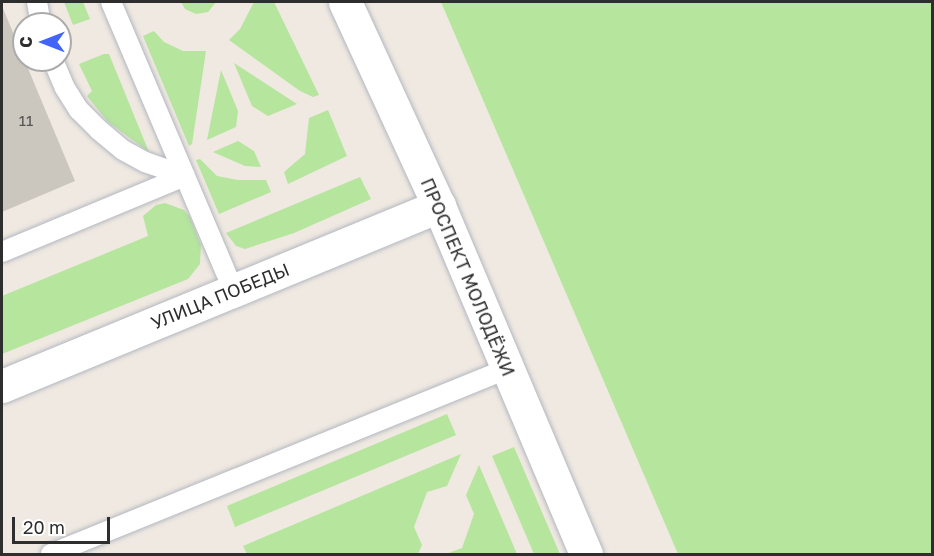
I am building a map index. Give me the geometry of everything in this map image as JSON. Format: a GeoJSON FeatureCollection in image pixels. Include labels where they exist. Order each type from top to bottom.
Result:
{"type":"FeatureCollection","features":[{"type":"Feature","properties":{"kind":"street","name":"ПРОСПЕКТ МОЛОДЁЖИ"},"geometry":{"type":"LineString","coordinates":[[345,2],[439,206],[586,555]]}},
{"type":"Feature","properties":{"kind":"street","name":"УЛИЦА ПОБЕДЫ"},"geometry":{"type":"LineString","coordinates":[[2,386],[439,206]]}},
{"type":"Feature","properties":{"kind":"lane"},"geometry":{"type":"LineString","coordinates":[[111,2],[233,290]]}},
{"type":"Feature","properties":{"kind":"lane"},"geometry":{"type":"LineString","coordinates":[[58,72],[64,88],[79,111],[123,150],[145,162],[185,176]]}},
{"type":"Feature","properties":{"kind":"lane"},"geometry":{"type":"LineString","coordinates":[[2,252],[185,176]]}},
{"type":"Feature","properties":{"kind":"lane"},"geometry":{"type":"LineString","coordinates":[[51,555],[508,368]]}},
{"type":"Feature","properties":{"kind":"green space"},"geometry":{"type":"Polygon","coordinates":[[[64,2],[83,2],[90,19],[73,25],[72,12],[68,12],[64,2]]]}},
{"type":"Feature","properties":{"kind":"green space"},"geometry":{"type":"Polygon","coordinates":[[[181,2],[216,2],[208,12],[196,14],[185,9],[181,2]]]}},
{"type":"Feature","properties":{"kind":"green space"},"geometry":{"type":"Polygon","coordinates":[[[254,2],[274,2],[319,95],[313,97],[300,91],[229,40],[240,29],[254,2]]]}},
{"type":"Feature","properties":{"kind":"green space"},"geometry":{"type":"Polygon","coordinates":[[[441,2],[932,2],[932,554],[678,554],[441,2]]]}},
{"type":"Feature","properties":{"kind":"green space"},"geometry":{"type":"Polygon","coordinates":[[[154,31],[164,42],[183,51],[206,51],[192,144],[189,146],[143,36],[154,31]]]}},
{"type":"Feature","properties":{"kind":"green space"},"geometry":{"type":"Polygon","coordinates":[[[109,54],[149,152],[108,122],[87,96],[92,91],[79,64],[109,54]]]}},
{"type":"Feature","properties":{"kind":"green space"},"geometry":{"type":"Polygon","coordinates":[[[234,63],[297,104],[268,116],[252,106],[234,63]]]}},
{"type":"Feature","properties":{"kind":"green space"},"geometry":{"type":"Polygon","coordinates":[[[221,70],[238,111],[236,127],[207,140],[221,70]]]}},
{"type":"Feature","properties":{"kind":"green space"},"geometry":{"type":"Polygon","coordinates":[[[328,110],[347,156],[288,184],[284,172],[305,154],[309,118],[328,110]]]}},
{"type":"Feature","properties":{"kind":"green space"},"geometry":{"type":"Polygon","coordinates":[[[238,141],[254,151],[261,167],[245,166],[213,152],[238,141]]]}},
{"type":"Feature","properties":{"kind":"green space"},"geometry":{"type":"Polygon","coordinates":[[[200,159],[217,176],[238,180],[266,180],[271,192],[219,214],[196,160],[200,159]]]}},
{"type":"Feature","properties":{"kind":"green space"},"geometry":{"type":"Polygon","coordinates":[[[360,177],[371,199],[294,233],[245,249],[236,246],[226,233],[360,177]]]}},
{"type":"Feature","properties":{"kind":"green space"},"geometry":{"type":"Polygon","coordinates":[[[165,203],[184,210],[190,217],[201,245],[200,264],[188,279],[2,354],[2,296],[148,236],[143,216],[156,205],[165,203]]]}},
{"type":"Feature","properties":{"kind":"green space"},"geometry":{"type":"Polygon","coordinates":[[[447,414],[456,435],[235,527],[227,506],[447,414]]]}},
{"type":"Feature","properties":{"kind":"green space"},"geometry":{"type":"Polygon","coordinates":[[[514,447],[560,554],[534,554],[492,456],[514,447]]]}},
{"type":"Feature","properties":{"kind":"green space"},"geometry":{"type":"Polygon","coordinates":[[[461,454],[447,486],[427,492],[414,527],[422,545],[418,554],[247,554],[243,546],[461,454]]]}},
{"type":"Feature","properties":{"kind":"green space"},"geometry":{"type":"Polygon","coordinates":[[[479,465],[517,554],[446,554],[462,548],[474,514],[466,495],[479,465]]]}},
{"type":"Feature","properties":{"kind":"building"},"geometry":{"type":"Polygon","coordinates":[[[2,6],[12,30],[12,72],[30,72],[75,181],[2,212],[2,6]]]}}]}
